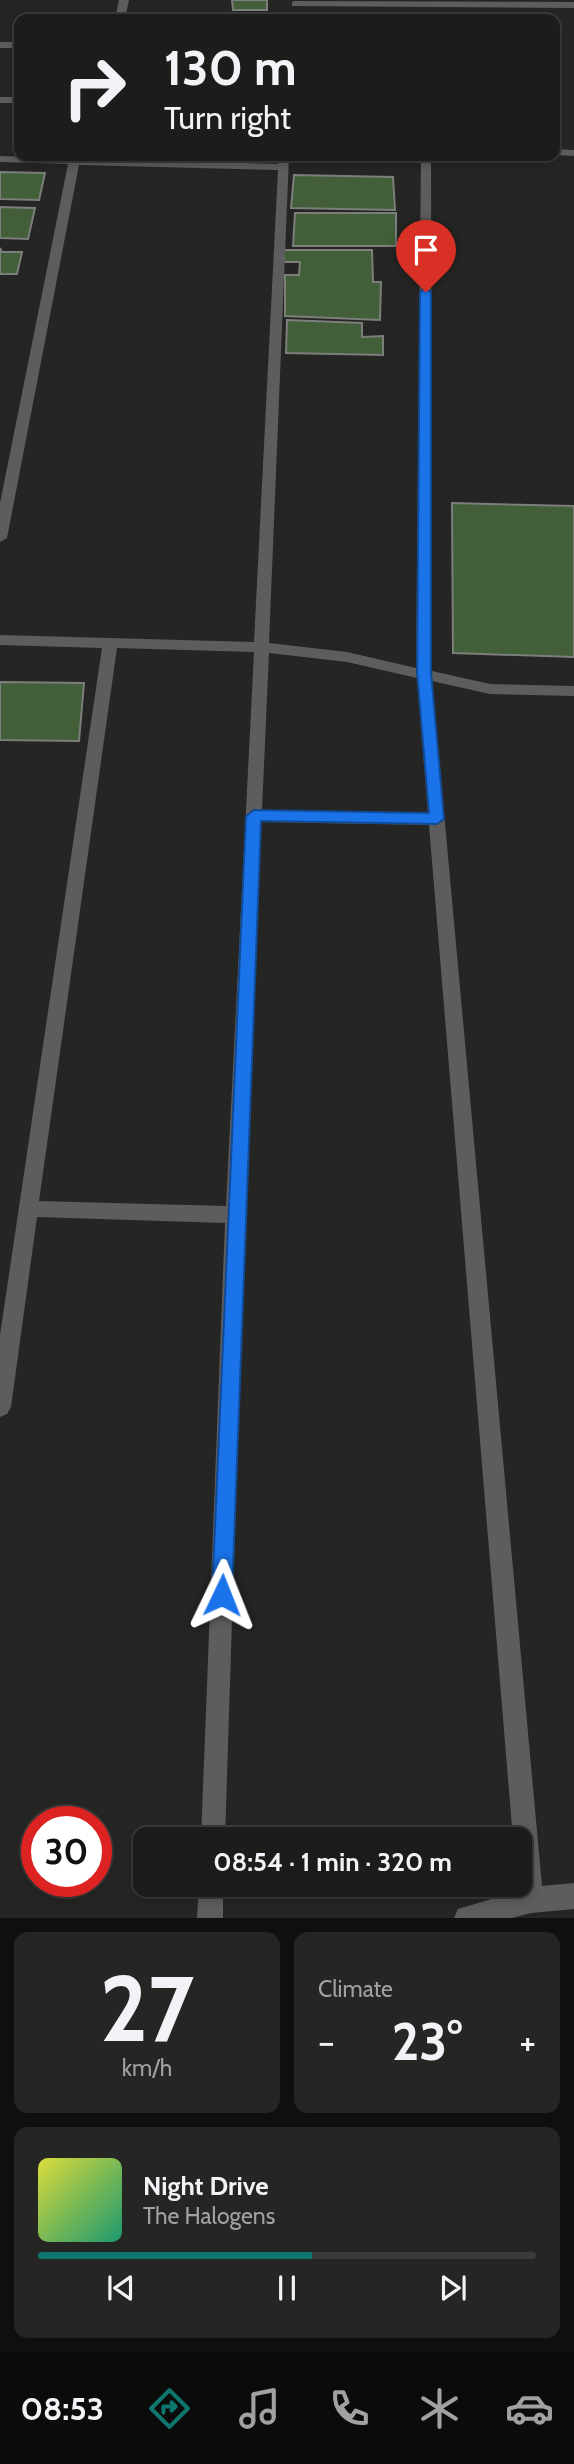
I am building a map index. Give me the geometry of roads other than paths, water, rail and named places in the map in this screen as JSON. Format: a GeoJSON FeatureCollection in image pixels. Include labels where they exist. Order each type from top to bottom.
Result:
{"type":"FeatureCollection","features":[{"type":"Feature","properties":{"kind":"street"},"geometry":{"type":"LineString","coordinates":[[295,2],[574,5]]}},
{"type":"Feature","properties":{"kind":"street"},"geometry":{"type":"LineString","coordinates":[[0,538],[74,161],[283,161],[235,1215],[213,1827]]}},
{"type":"Feature","properties":{"kind":"street"},"geometry":{"type":"LineString","coordinates":[[426,161],[424,672],[531,1900]]}},
{"type":"Feature","properties":{"kind":"street"},"geometry":{"type":"LineString","coordinates":[[0,640],[261,648],[347,657],[424,672],[490,689],[574,691]]}},
{"type":"Feature","properties":{"kind":"street"},"geometry":{"type":"LineString","coordinates":[[0,1407],[110,642]]}},
{"type":"Feature","properties":{"kind":"street"},"geometry":{"type":"LineString","coordinates":[[254,816],[437,819]]}},
{"type":"Feature","properties":{"kind":"street"},"geometry":{"type":"LineString","coordinates":[[30,1209],[235,1215]]}},
{"type":"Feature","properties":{"kind":"street"},"geometry":{"type":"LineString","coordinates":[[467,1918],[531,1900],[574,1896]]}},
{"type":"Feature","properties":{"kind":"street"},"geometry":{"type":"LineString","coordinates":[[210,1918],[211,1897]]}}]}
